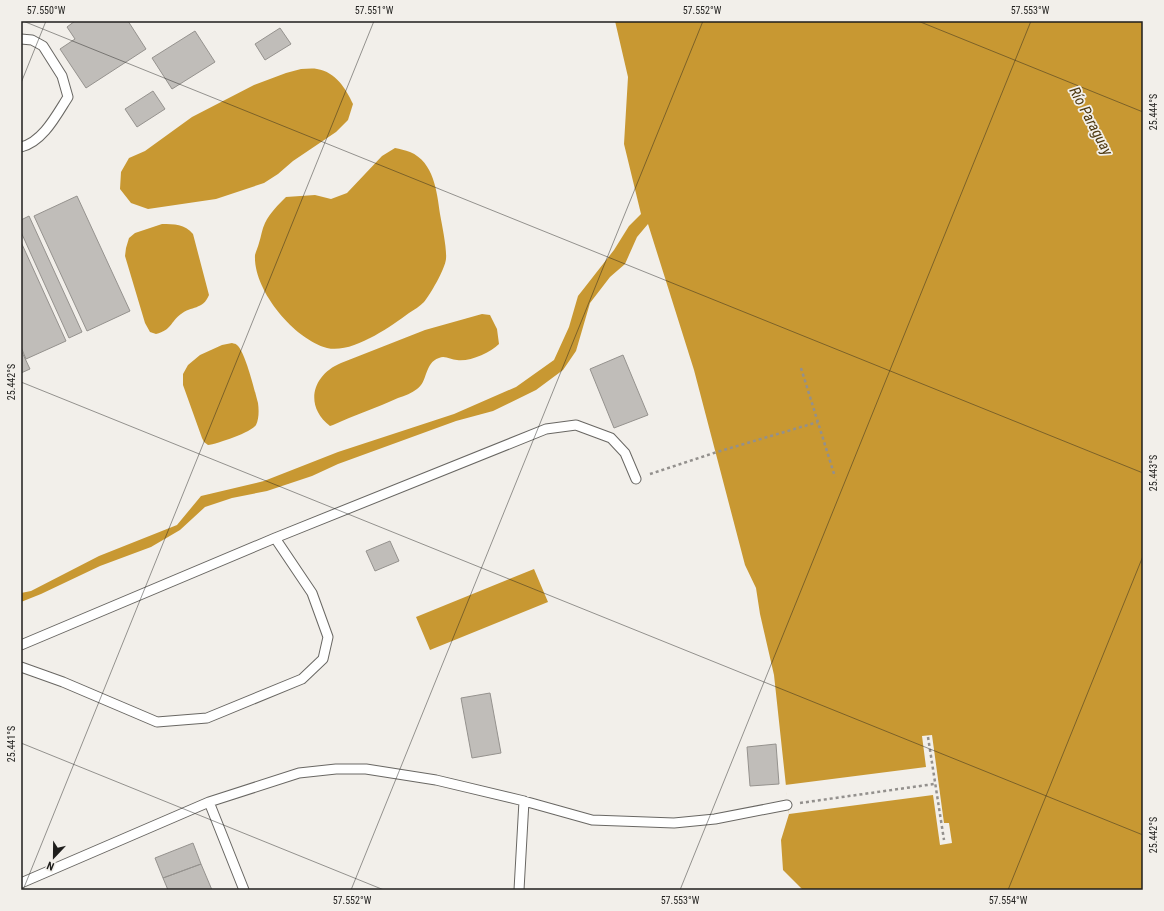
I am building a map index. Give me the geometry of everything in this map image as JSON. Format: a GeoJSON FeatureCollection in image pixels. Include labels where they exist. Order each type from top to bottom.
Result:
{"type":"FeatureCollection","features":[{"type":"Feature","properties":{"kind":"lane"},"geometry":{"type":"LineString","coordinates":[[21,39],[32,40],[43,46],[62,76],[68,97],[44,133],[26,146],[21,147]]}},
{"type":"Feature","properties":{"kind":"lane"},"geometry":{"type":"LineString","coordinates":[[21,645],[275,538],[546,429],[576,425],[611,438],[625,453],[636,479]]}},
{"type":"Feature","properties":{"kind":"lane"},"geometry":{"type":"LineString","coordinates":[[21,667],[63,682],[157,722],[207,718],[302,679],[322,659],[328,637],[312,593],[275,538]]}},
{"type":"Feature","properties":{"kind":"lane"},"geometry":{"type":"LineString","coordinates":[[21,883],[208,802],[299,773],[336,769],[366,769],[436,780],[524,801],[592,820],[674,823],[715,819],[788,805]]}},
{"type":"Feature","properties":{"kind":"lane"},"geometry":{"type":"LineString","coordinates":[[518,890],[524,801]]}},
{"type":"Feature","properties":{"kind":"lane"},"geometry":{"type":"LineString","coordinates":[[208,802],[244,890]]}},
{"type":"Feature","properties":{"kind":"path"},"geometry":{"type":"LineString","coordinates":[[801,368],[835,477]]}},
{"type":"Feature","properties":{"kind":"path"},"geometry":{"type":"LineString","coordinates":[[636,479],[717,452],[818,422]]}},
{"type":"Feature","properties":{"kind":"path"},"geometry":{"type":"LineString","coordinates":[[928,737],[934,784],[944,840]]}},
{"type":"Feature","properties":{"kind":"path"},"geometry":{"type":"LineString","coordinates":[[788,805],[934,784]]}},
{"type":"Feature","properties":{"kind":"water","name":"Río Paraguay"},"geometry":{"type":"Polygon","coordinates":[[[615,21],[1143,21],[1143,890],[803,890],[783,870],[781,840],[789,814],[774,675],[760,614],[756,588],[745,565],[694,370],[648,224],[637,237],[625,264],[610,277],[590,303],[576,351],[563,370],[536,390],[493,411],[456,421],[338,464],[312,476],[267,491],[232,498],[205,507],[180,530],[151,547],[100,566],[21,602],[21,593],[31,591],[99,556],[177,525],[201,496],[264,481],[338,452],[454,414],[516,387],[554,360],[569,327],[578,296],[614,250],[629,226],[641,214],[624,144],[628,77],[615,21]]]}},
{"type":"Feature","properties":{"kind":"water"},"geometry":{"type":"Polygon","coordinates":[[[301,69],[317,69],[335,77],[344,87],[353,104],[348,120],[336,132],[293,161],[278,174],[264,183],[216,199],[148,209],[131,203],[120,189],[121,172],[129,158],[145,151],[192,117],[254,85],[301,69]]]}},
{"type":"Feature","properties":{"kind":"water"},"geometry":{"type":"Polygon","coordinates":[[[395,148],[408,151],[418,157],[429,170],[433,178],[436,187],[445,243],[445,263],[430,294],[417,308],[381,332],[359,343],[337,349],[327,348],[314,343],[289,324],[268,297],[256,269],[255,255],[263,228],[272,212],[286,197],[315,195],[331,199],[347,193],[382,156],[395,148]]]}},
{"type":"Feature","properties":{"kind":"water"},"geometry":{"type":"Polygon","coordinates":[[[162,224],[183,226],[193,234],[209,295],[204,303],[177,317],[170,326],[156,334],[150,332],[145,323],[125,256],[129,238],[135,233],[162,224]]]}},
{"type":"Feature","properties":{"kind":"water"},"geometry":{"type":"Polygon","coordinates":[[[482,314],[490,315],[497,329],[499,344],[490,351],[467,360],[455,360],[444,357],[439,358],[434,360],[428,368],[420,386],[411,393],[330,426],[322,418],[314,400],[315,392],[323,375],[331,368],[425,330],[482,314]]]}},
{"type":"Feature","properties":{"kind":"water"},"geometry":{"type":"Polygon","coordinates":[[[232,343],[236,344],[240,349],[246,363],[258,403],[258,420],[256,425],[248,431],[226,440],[208,445],[202,438],[183,385],[183,374],[188,365],[200,355],[222,345],[232,343]]]}},
{"type":"Feature","properties":{"kind":"water"},"geometry":{"type":"Polygon","coordinates":[[[534,569],[548,602],[430,650],[416,617],[534,569]]]}},
{"type":"Feature","properties":{"kind":"pier"},"geometry":{"type":"Polygon","coordinates":[[[932,735],[944,823],[949,823],[952,843],[940,845],[933,795],[789,814],[785,785],[926,767],[922,736],[932,735]]]}},
{"type":"Feature","properties":{"kind":"building"},"geometry":{"type":"Polygon","coordinates":[[[75,21],[128,21],[146,49],[86,88],[60,49],[75,39],[67,27],[75,21]]]}},
{"type":"Feature","properties":{"kind":"building"},"geometry":{"type":"Polygon","coordinates":[[[280,28],[291,44],[265,60],[255,44],[280,28]]]}},
{"type":"Feature","properties":{"kind":"building"},"geometry":{"type":"Polygon","coordinates":[[[195,31],[215,62],[172,89],[152,58],[195,31]]]}},
{"type":"Feature","properties":{"kind":"building"},"geometry":{"type":"Polygon","coordinates":[[[153,91],[165,109],[137,127],[125,109],[153,91]]]}},
{"type":"Feature","properties":{"kind":"building"},"geometry":{"type":"Polygon","coordinates":[[[77,196],[130,311],[87,331],[34,216],[77,196]]]}},
{"type":"Feature","properties":{"kind":"building"},"geometry":{"type":"Polygon","coordinates":[[[29,216],[82,332],[69,338],[21,232],[21,220],[29,216]]]}},
{"type":"Feature","properties":{"kind":"building"},"geometry":{"type":"Polygon","coordinates":[[[21,242],[66,341],[26,359],[21,347],[21,242]]]}},
{"type":"Feature","properties":{"kind":"building"},"geometry":{"type":"Polygon","coordinates":[[[21,350],[30,369],[21,373],[21,350]]]}},
{"type":"Feature","properties":{"kind":"building"},"geometry":{"type":"Polygon","coordinates":[[[623,355],[648,415],[614,428],[590,369],[623,355]]]}},
{"type":"Feature","properties":{"kind":"building"},"geometry":{"type":"Polygon","coordinates":[[[390,541],[399,561],[375,571],[366,551],[390,541]]]}},
{"type":"Feature","properties":{"kind":"building"},"geometry":{"type":"Polygon","coordinates":[[[490,693],[501,753],[472,758],[461,698],[490,693]]]}},
{"type":"Feature","properties":{"kind":"building"},"geometry":{"type":"Polygon","coordinates":[[[776,744],[779,784],[750,786],[747,747],[776,744]]]}},
{"type":"Feature","properties":{"kind":"building"},"geometry":{"type":"Polygon","coordinates":[[[193,843],[201,864],[163,878],[155,858],[193,843]]]}},
{"type":"Feature","properties":{"kind":"building"},"geometry":{"type":"Polygon","coordinates":[[[201,864],[212,890],[168,890],[163,878],[201,864]]]}}]}
